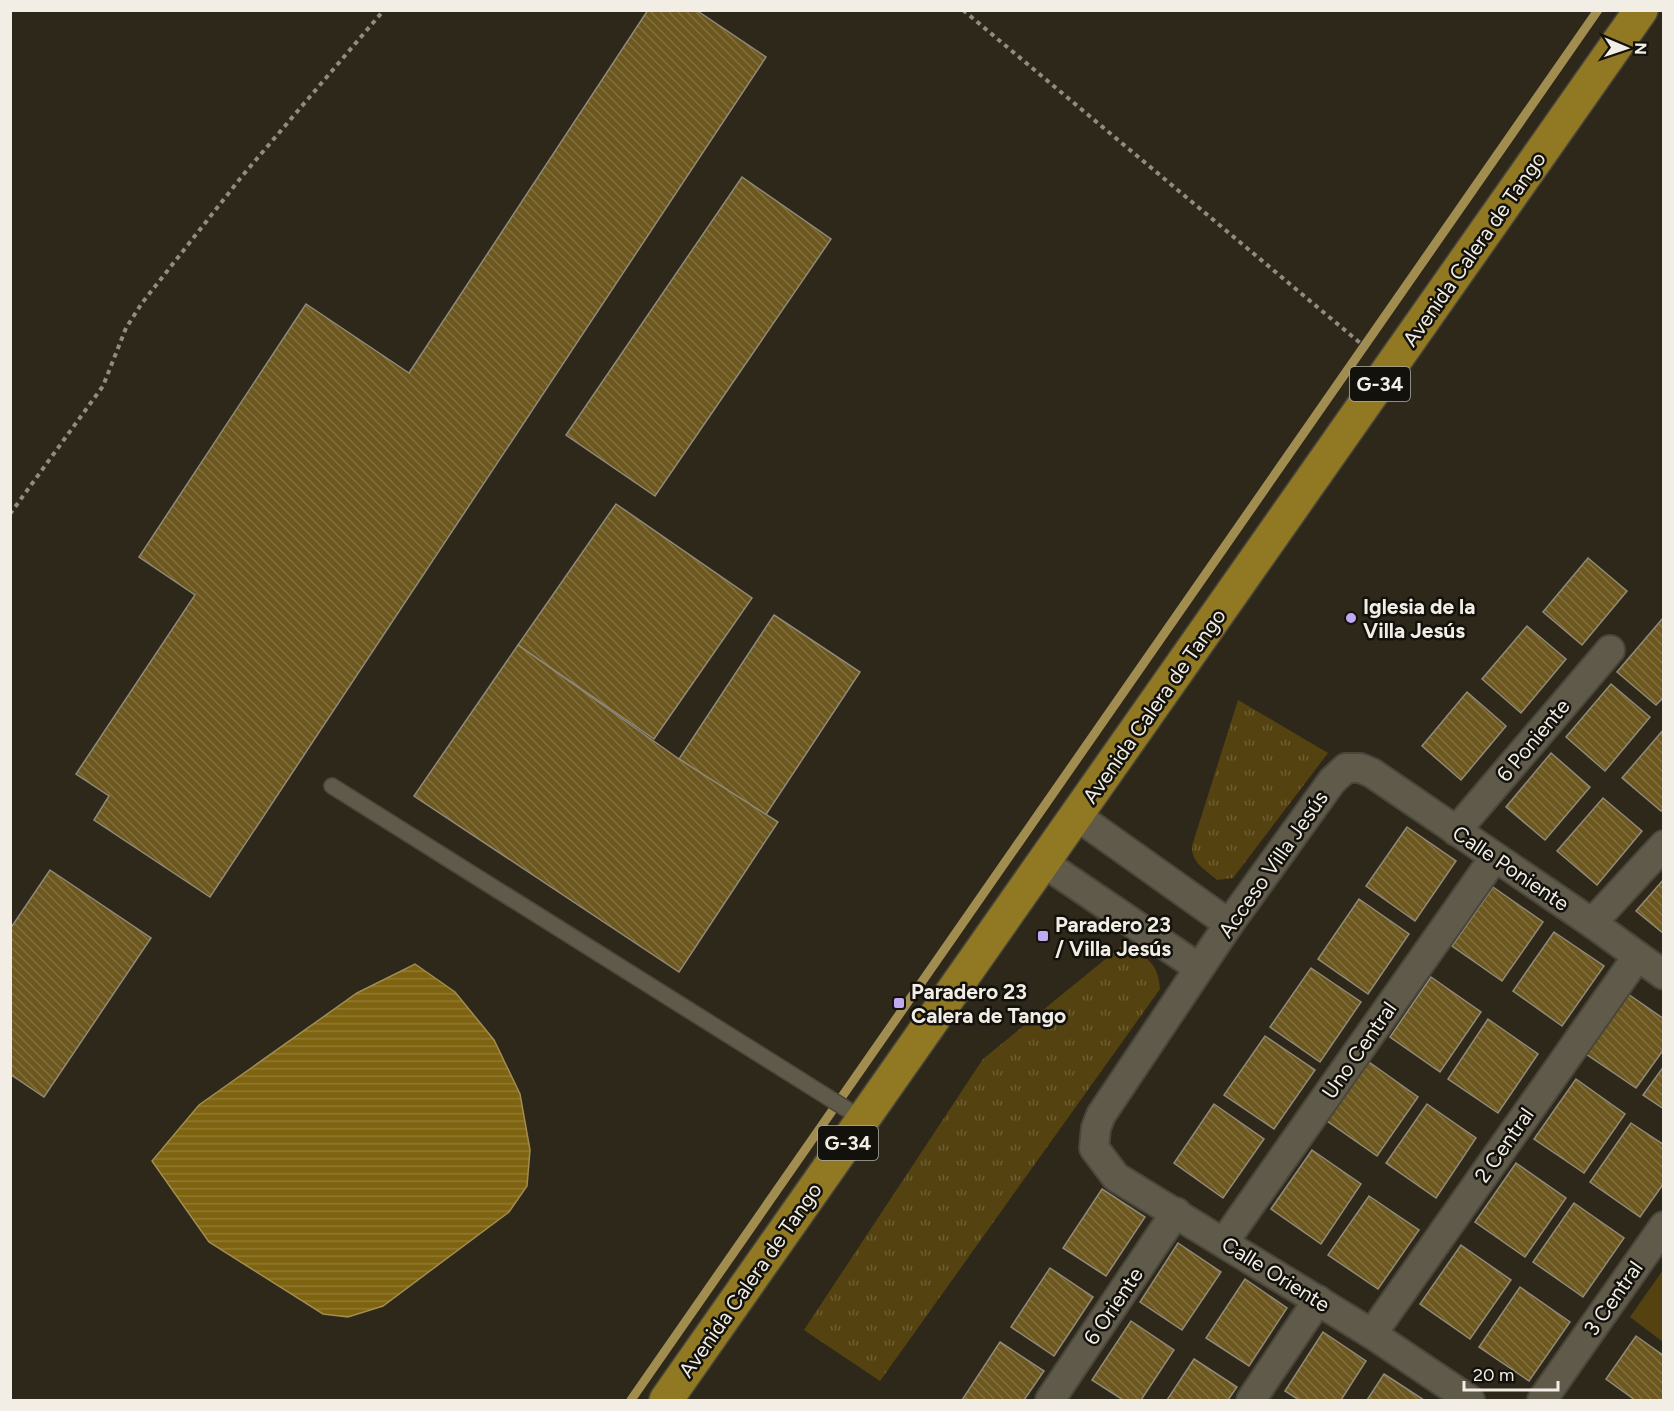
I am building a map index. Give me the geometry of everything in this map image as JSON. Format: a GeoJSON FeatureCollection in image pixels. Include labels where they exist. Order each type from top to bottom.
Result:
{"type":"FeatureCollection","features":[{"type":"Feature","properties":{"kind":"main road","name":"Avenida Calera de Tango"},"geometry":{"type":"LineString","coordinates":[[666,1401],[857,1115],[1044,864],[1641,10]]}},
{"type":"Feature","properties":{"kind":"street","name":"6 Poniente"},"geometry":{"type":"LineString","coordinates":[[1456,831],[1610,650]]}},
{"type":"Feature","properties":{"kind":"street","name":"Calle Poniente"},"geometry":{"type":"LineString","coordinates":[[1354,768],[1372,773],[1494,858],[1593,923],[1664,975]]}},
{"type":"Feature","properties":{"kind":"street","name":"Acceso Villa Jesús"},"geometry":{"type":"LineString","coordinates":[[1094,1140],[1101,1115],[1113,1092],[1229,924],[1339,772],[1354,768]]}},
{"type":"Feature","properties":{"kind":"street"},"geometry":{"type":"LineString","coordinates":[[1077,816],[1229,924]]}},
{"type":"Feature","properties":{"kind":"street"},"geometry":{"type":"LineString","coordinates":[[1593,923],[1664,844]]}},
{"type":"Feature","properties":{"kind":"street","name":"Uno Central"},"geometry":{"type":"LineString","coordinates":[[1224,1242],[1494,858]]}},
{"type":"Feature","properties":{"kind":"street"},"geometry":{"type":"LineString","coordinates":[[1044,864],[1199,968]]}},
{"type":"Feature","properties":{"kind":"street","name":"2 Central"},"geometry":{"type":"LineString","coordinates":[[1372,1334],[1637,957]]}},
{"type":"Feature","properties":{"kind":"street","name":"Calle Oriente"},"geometry":{"type":"LineString","coordinates":[[1094,1140],[1097,1155],[1116,1177],[1372,1334],[1460,1398]]}},
{"type":"Feature","properties":{"kind":"street","name":"6 Oriente"},"geometry":{"type":"LineString","coordinates":[[1050,1401],[1176,1212]]}},
{"type":"Feature","properties":{"kind":"street","name":"3 Central"},"geometry":{"type":"LineString","coordinates":[[1542,1401],[1664,1226]]}},
{"type":"Feature","properties":{"kind":"street"},"geometry":{"type":"LineString","coordinates":[[1251,1401],[1318,1300]]}},
{"type":"Feature","properties":{"kind":"lane"},"geometry":{"type":"LineString","coordinates":[[332,786],[857,1115]]}},
{"type":"Feature","properties":{"kind":"path"},"geometry":{"type":"LineString","coordinates":[[10,514],[103,386],[126,328],[142,303],[243,175],[384,10]]}},
{"type":"Feature","properties":{"kind":"path"},"geometry":{"type":"LineString","coordinates":[[963,10],[1391,368]]}},
{"type":"Feature","properties":{"kind":"green space"},"geometry":{"type":"Polygon","coordinates":[[[1238,700],[1328,753],[1233,878],[1217,880],[1197,862],[1192,846],[1238,700]]]}},
{"type":"Feature","properties":{"kind":"green space"},"geometry":{"type":"Polygon","coordinates":[[[1124,944],[1145,957],[1154,966],[1160,989],[880,1381],[804,1330],[983,1059],[1124,944]]]}},
{"type":"Feature","properties":{"kind":"green space"},"geometry":{"type":"Polygon","coordinates":[[[1663,1270],[1663,1342],[1630,1317],[1663,1270]]]}},
{"type":"Feature","properties":{"kind":"shaded area"},"geometry":{"type":"Polygon","coordinates":[[[415,964],[455,992],[494,1040],[520,1094],[530,1150],[527,1186],[509,1212],[383,1306],[348,1317],[323,1314],[209,1242],[152,1161],[199,1105],[357,993],[415,964]]]}},
{"type":"Feature","properties":{"kind":"building"},"geometry":{"type":"Polygon","coordinates":[[[648,10],[696,10],[766,57],[210,897],[94,820],[109,796],[76,774],[195,595],[139,557],[306,304],[409,373],[648,10]]]}},
{"type":"Feature","properties":{"kind":"building"},"geometry":{"type":"Polygon","coordinates":[[[742,177],[831,239],[655,496],[566,435],[742,177]]]}},
{"type":"Feature","properties":{"kind":"building"},"geometry":{"type":"Polygon","coordinates":[[[616,504],[752,598],[654,739],[518,645],[616,504]]]}},
{"type":"Feature","properties":{"kind":"building"},"geometry":{"type":"Polygon","coordinates":[[[1588,558],[1627,591],[1582,645],[1543,612],[1588,558]]]}},
{"type":"Feature","properties":{"kind":"building"},"geometry":{"type":"Polygon","coordinates":[[[774,615],[860,672],[765,816],[679,759],[774,615]]]}},
{"type":"Feature","properties":{"kind":"building"},"geometry":{"type":"Polygon","coordinates":[[[1663,618],[1664,697],[1656,705],[1617,672],[1663,618]]]}},
{"type":"Feature","properties":{"kind":"building"},"geometry":{"type":"Polygon","coordinates":[[[1527,626],[1566,659],[1521,713],[1482,679],[1527,626]]]}},
{"type":"Feature","properties":{"kind":"building"},"geometry":{"type":"Polygon","coordinates":[[[518,645],[679,759],[778,822],[679,972],[414,796],[518,645]]]}},
{"type":"Feature","properties":{"kind":"building"},"geometry":{"type":"Polygon","coordinates":[[[1611,684],[1650,717],[1605,771],[1566,737],[1611,684]]]}},
{"type":"Feature","properties":{"kind":"building"},"geometry":{"type":"Polygon","coordinates":[[[1467,692],[1506,726],[1461,780],[1422,746],[1467,692]]]}},
{"type":"Feature","properties":{"kind":"building"},"geometry":{"type":"Polygon","coordinates":[[[1664,729],[1664,808],[1661,811],[1622,778],[1664,729]]]}},
{"type":"Feature","properties":{"kind":"building"},"geometry":{"type":"Polygon","coordinates":[[[1551,753],[1590,787],[1545,840],[1506,807],[1551,753]]]}},
{"type":"Feature","properties":{"kind":"building"},"geometry":{"type":"Polygon","coordinates":[[[1603,798],[1642,831],[1597,885],[1557,851],[1603,798]]]}},
{"type":"Feature","properties":{"kind":"building"},"geometry":{"type":"Polygon","coordinates":[[[1407,827],[1456,861],[1415,921],[1366,886],[1407,827]]]}},
{"type":"Feature","properties":{"kind":"building"},"geometry":{"type":"Polygon","coordinates":[[[50,870],[151,938],[44,1097],[10,1074],[10,929],[50,870]]]}},
{"type":"Feature","properties":{"kind":"building"},"geometry":{"type":"Polygon","coordinates":[[[1664,879],[1664,934],[1636,911],[1664,879]]]}},
{"type":"Feature","properties":{"kind":"building"},"geometry":{"type":"Polygon","coordinates":[[[1493,887],[1543,922],[1502,981],[1452,946],[1493,887]]]}},
{"type":"Feature","properties":{"kind":"building"},"geometry":{"type":"Polygon","coordinates":[[[1359,899],[1409,934],[1368,994],[1318,959],[1359,899]]]}},
{"type":"Feature","properties":{"kind":"building"},"geometry":{"type":"Polygon","coordinates":[[[1554,932],[1604,966],[1562,1026],[1513,991],[1554,932]]]}},
{"type":"Feature","properties":{"kind":"building"},"geometry":{"type":"Polygon","coordinates":[[[1311,968],[1361,1002],[1320,1062],[1270,1027],[1311,968]]]}},
{"type":"Feature","properties":{"kind":"building"},"geometry":{"type":"Polygon","coordinates":[[[1431,977],[1481,1012],[1440,1072],[1390,1037],[1431,977]]]}},
{"type":"Feature","properties":{"kind":"building"},"geometry":{"type":"Polygon","coordinates":[[[1628,994],[1664,1019],[1664,1049],[1636,1088],[1586,1054],[1628,994]]]}},
{"type":"Feature","properties":{"kind":"building"},"geometry":{"type":"Polygon","coordinates":[[[1488,1019],[1538,1054],[1498,1113],[1448,1079],[1488,1019]]]}},
{"type":"Feature","properties":{"kind":"building"},"geometry":{"type":"Polygon","coordinates":[[[1265,1036],[1315,1070],[1274,1129],[1224,1095],[1265,1036]]]}},
{"type":"Feature","properties":{"kind":"building"},"geometry":{"type":"Polygon","coordinates":[[[1369,1062],[1418,1097],[1377,1156],[1327,1121],[1369,1062]]]}},
{"type":"Feature","properties":{"kind":"building"},"geometry":{"type":"Polygon","coordinates":[[[1664,1066],[1664,1109],[1643,1095],[1664,1066]]]}},
{"type":"Feature","properties":{"kind":"building"},"geometry":{"type":"Polygon","coordinates":[[[1576,1079],[1625,1114],[1584,1173],[1534,1139],[1576,1079]]]}},
{"type":"Feature","properties":{"kind":"building"},"geometry":{"type":"Polygon","coordinates":[[[1214,1104],[1264,1139],[1223,1198],[1174,1163],[1214,1104]]]}},
{"type":"Feature","properties":{"kind":"building"},"geometry":{"type":"Polygon","coordinates":[[[1427,1104],[1476,1138],[1436,1198],[1386,1163],[1427,1104]]]}},
{"type":"Feature","properties":{"kind":"building"},"geometry":{"type":"Polygon","coordinates":[[[1631,1123],[1664,1145],[1664,1183],[1640,1217],[1590,1182],[1631,1123]]]}},
{"type":"Feature","properties":{"kind":"building"},"geometry":{"type":"Polygon","coordinates":[[[1312,1150],[1361,1184],[1321,1244],[1271,1209],[1312,1150]]]}},
{"type":"Feature","properties":{"kind":"building"},"geometry":{"type":"Polygon","coordinates":[[[1516,1163],[1566,1198],[1525,1257],[1475,1222],[1516,1163]]]}},
{"type":"Feature","properties":{"kind":"building"},"geometry":{"type":"Polygon","coordinates":[[[1102,1189],[1145,1217],[1106,1276],[1063,1248],[1102,1189]]]}},
{"type":"Feature","properties":{"kind":"building"},"geometry":{"type":"Polygon","coordinates":[[[1369,1196],[1419,1230],[1378,1289],[1328,1255],[1369,1196]]]}},
{"type":"Feature","properties":{"kind":"building"},"geometry":{"type":"Polygon","coordinates":[[[1574,1203],[1624,1238],[1583,1297],[1533,1262],[1574,1203]]]}},
{"type":"Feature","properties":{"kind":"building"},"geometry":{"type":"Polygon","coordinates":[[[1178,1243],[1221,1272],[1182,1330],[1140,1302],[1178,1243]]]}},
{"type":"Feature","properties":{"kind":"building"},"geometry":{"type":"Polygon","coordinates":[[[1461,1245],[1511,1280],[1470,1339],[1420,1304],[1461,1245]]]}},
{"type":"Feature","properties":{"kind":"building"},"geometry":{"type":"Polygon","coordinates":[[[1050,1268],[1093,1297],[1054,1356],[1011,1327],[1050,1268]]]}},
{"type":"Feature","properties":{"kind":"building"},"geometry":{"type":"Polygon","coordinates":[[[1245,1279],[1287,1308],[1249,1366],[1206,1338],[1245,1279]]]}},
{"type":"Feature","properties":{"kind":"building"},"geometry":{"type":"Polygon","coordinates":[[[1520,1287],[1570,1322],[1529,1381],[1479,1347],[1520,1287]]]}},
{"type":"Feature","properties":{"kind":"building"},"geometry":{"type":"Polygon","coordinates":[[[1131,1321],[1174,1350],[1141,1400],[1123,1400],[1092,1380],[1131,1321]]]}},
{"type":"Feature","properties":{"kind":"building"},"geometry":{"type":"Polygon","coordinates":[[[1323,1332],[1366,1361],[1341,1400],[1299,1400],[1285,1391],[1323,1332]]]}},
{"type":"Feature","properties":{"kind":"building"},"geometry":{"type":"Polygon","coordinates":[[[1636,1336],[1664,1356],[1664,1400],[1635,1400],[1606,1379],[1636,1336]]]}},
{"type":"Feature","properties":{"kind":"building"},"geometry":{"type":"Polygon","coordinates":[[[1000,1342],[1044,1371],[1024,1400],[962,1400],[1000,1342]]]}},
{"type":"Feature","properties":{"kind":"building"},"geometry":{"type":"Polygon","coordinates":[[[1194,1359],[1237,1387],[1228,1400],[1167,1400],[1194,1359]]]}},
{"type":"Feature","properties":{"kind":"building"},"geometry":{"type":"Polygon","coordinates":[[[1384,1374],[1424,1400],[1367,1400],[1384,1374]]]}},
{"type":"Feature","properties":{"kind":"waterway"},"geometry":{"type":"LineString","coordinates":[[631,1400],[1598,10]]}},
{"type":"Feature","properties":{"kind":"place","name":"Iglesia de la Villa Jesús"},"geometry":{"type":"Point","coordinates":[1351,618]}},
{"type":"Feature","properties":{"kind":"place","name":"Paradero 23 / Villa Jesús"},"geometry":{"type":"Point","coordinates":[1043,936]}},
{"type":"Feature","properties":{"kind":"place","name":"Paradero 23 Calera de Tango"},"geometry":{"type":"Point","coordinates":[899,1003]}}]}
